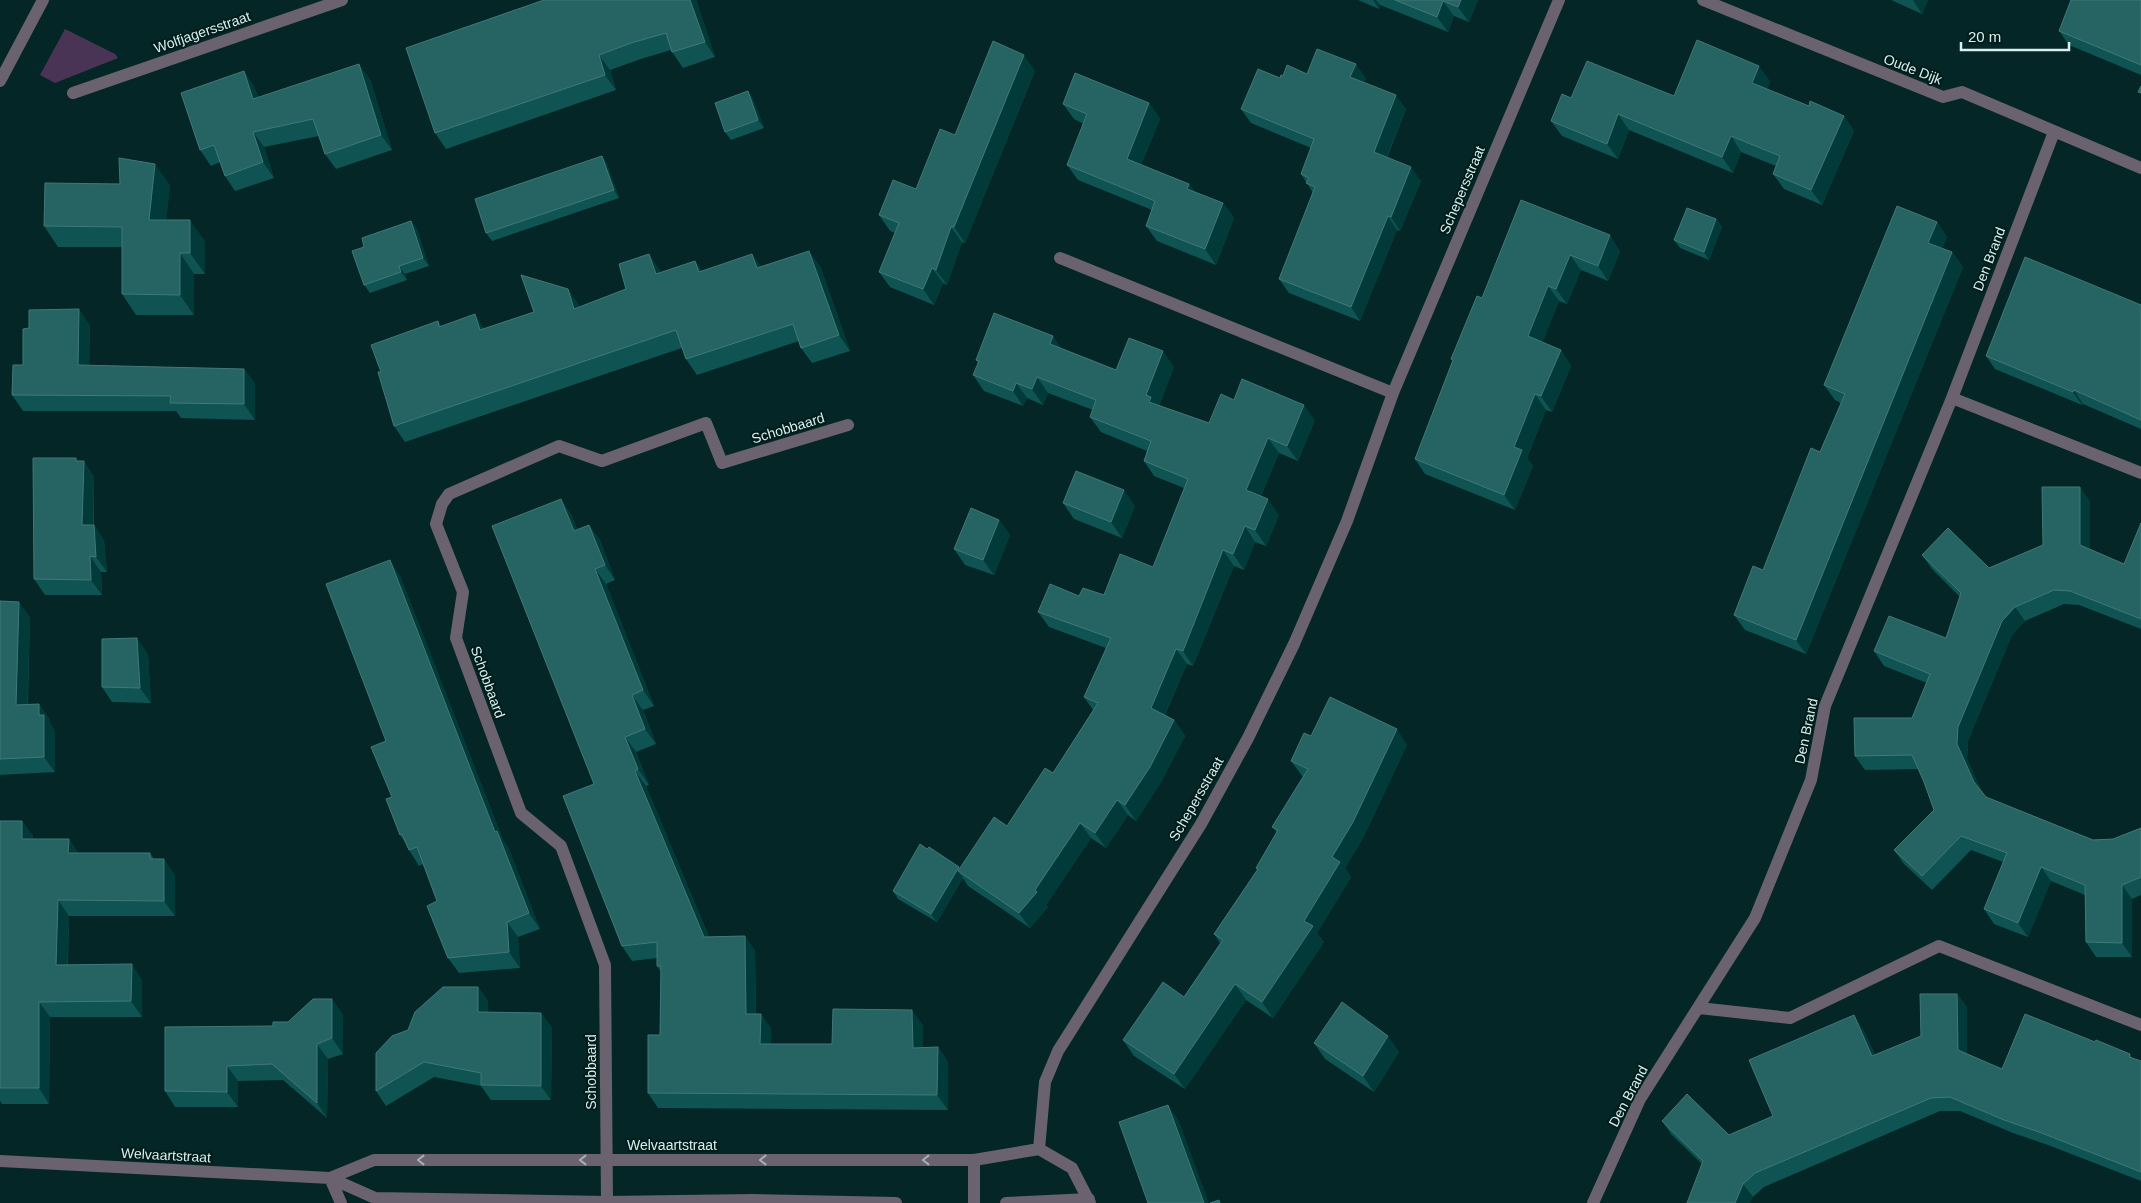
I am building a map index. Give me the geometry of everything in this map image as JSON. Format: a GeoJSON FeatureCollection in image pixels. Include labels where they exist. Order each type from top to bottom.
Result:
{"type":"FeatureCollection","features":[{"type":"Feature","properties":{"kind":"street"},"geometry":{"type":"LineString","coordinates":[[0,81],[43,0]]}},
{"type":"Feature","properties":{"kind":"street","name":"Wolfjagersstraat"},"geometry":{"type":"LineString","coordinates":[[73,93],[342,0]]}},
{"type":"Feature","properties":{"kind":"street","name":"Schepersstraat"},"geometry":{"type":"LineString","coordinates":[[1039,1150],[1045,1082],[1058,1051],[1201,824],[1248,738],[1294,644],[1347,520],[1393,392],[1559,0]]}},
{"type":"Feature","properties":{"kind":"street","name":"Oude Dijk"},"geometry":{"type":"LineString","coordinates":[[1703,0],[1943,97],[1962,92],[2141,168]]}},
{"type":"Feature","properties":{"kind":"street","name":"Den Brand"},"geometry":{"type":"LineString","coordinates":[[1592,1203],[1640,1098],[1755,918],[1811,780],[1825,706],[1952,398],[2054,132]]}},
{"type":"Feature","properties":{"kind":"street"},"geometry":{"type":"LineString","coordinates":[[1060,258],[1393,392]]}},
{"type":"Feature","properties":{"kind":"street"},"geometry":{"type":"LineString","coordinates":[[1952,398],[2141,474]]}},
{"type":"Feature","properties":{"kind":"street","name":"Schobbaard"},"geometry":{"type":"LineString","coordinates":[[606,1160],[605,965],[561,846],[521,813],[456,638],[463,592],[436,524],[439,512],[449,494],[559,446],[602,461],[706,422],[722,464],[848,425]]}},
{"type":"Feature","properties":{"kind":"street"},"geometry":{"type":"LineString","coordinates":[[1699,1008],[1790,1018],[1939,946],[2141,1025]]}},
{"type":"Feature","properties":{"kind":"street"},"geometry":{"type":"LineString","coordinates":[[974,1203],[974,1160],[1039,1150],[1072,1168],[1089,1201],[1006,1203]]}},
{"type":"Feature","properties":{"kind":"street","name":"Welvaartstraat"},"geometry":{"type":"LineString","coordinates":[[330,1178],[374,1160],[974,1160]]}},
{"type":"Feature","properties":{"kind":"street"},"geometry":{"type":"LineString","coordinates":[[606,1160],[607,1202]]}},
{"type":"Feature","properties":{"kind":"street","name":"Welvaartstraat"},"geometry":{"type":"LineString","coordinates":[[0,1161],[330,1178],[375,1198],[607,1202],[752,1200],[896,1203]]}},
{"type":"Feature","properties":{"kind":"street"},"geometry":{"type":"LineString","coordinates":[[330,1178],[341,1203]]}},
{"type":"Feature","properties":{"kind":"shaded area"},"geometry":{"type":"Polygon","coordinates":[[[65,29],[115,54],[118,58],[55,83],[40,75],[65,29]]]}},
{"type":"Feature","properties":{"kind":"building"},"geometry":{"type":"Polygon","coordinates":[[[544,0],[690,0],[705,42],[672,52],[666,33],[631,43],[599,55],[605,75],[435,133],[406,48],[544,0]]]}},
{"type":"Feature","properties":{"kind":"building"},"geometry":{"type":"Polygon","coordinates":[[[1395,0],[1461,0],[1458,7],[1443,1],[1437,17],[1395,0]]]}},
{"type":"Feature","properties":{"kind":"building"},"geometry":{"type":"Polygon","coordinates":[[[2071,0],[2141,0],[2141,65],[2059,31],[2071,0]]]}},
{"type":"Feature","properties":{"kind":"building"},"geometry":{"type":"Polygon","coordinates":[[[1697,40],[1759,66],[1752,83],[1809,106],[1810,101],[1844,116],[1811,190],[1773,174],[1780,156],[1731,136],[1722,157],[1618,114],[1607,144],[1551,121],[1562,94],[1571,98],[1587,61],[1674,96],[1697,40]]]}},
{"type":"Feature","properties":{"kind":"building"},"geometry":{"type":"Polygon","coordinates":[[[993,41],[1024,55],[954,227],[951,227],[936,270],[932,268],[923,289],[879,272],[899,223],[879,215],[893,180],[916,189],[940,129],[955,135],[993,41]]]}},
{"type":"Feature","properties":{"kind":"building"},"geometry":{"type":"Polygon","coordinates":[[[1317,49],[1356,64],[1350,77],[1396,95],[1374,152],[1411,167],[1391,217],[1388,216],[1351,307],[1279,279],[1315,187],[1306,183],[1309,178],[1301,174],[1314,139],[1241,109],[1258,69],[1280,78],[1281,75],[1283,76],[1287,65],[1307,74],[1317,49]]]}},
{"type":"Feature","properties":{"kind":"building"},"geometry":{"type":"Polygon","coordinates":[[[359,64],[381,135],[325,154],[313,119],[253,132],[263,162],[225,176],[214,145],[200,150],[181,93],[244,71],[253,99],[359,64]]]}},
{"type":"Feature","properties":{"kind":"building"},"geometry":{"type":"Polygon","coordinates":[[[1075,73],[1149,103],[1127,159],[1189,184],[1187,189],[1223,203],[1205,249],[1146,226],[1155,201],[1067,165],[1087,114],[1063,104],[1075,73]]]}},
{"type":"Feature","properties":{"kind":"building"},"geometry":{"type":"Polygon","coordinates":[[[748,91],[758,120],[725,132],[715,103],[748,91]]]}},
{"type":"Feature","properties":{"kind":"building"},"geometry":{"type":"Polygon","coordinates":[[[602,156],[614,190],[486,233],[475,199],[602,156]]]}},
{"type":"Feature","properties":{"kind":"building"},"geometry":{"type":"Polygon","coordinates":[[[119,158],[155,164],[149,220],[190,220],[190,253],[180,253],[180,295],[122,294],[122,227],[44,226],[45,183],[120,184],[119,158]]]}},
{"type":"Feature","properties":{"kind":"building"},"geometry":{"type":"Polygon","coordinates":[[[1521,200],[1610,235],[1598,266],[1570,255],[1556,289],[1548,286],[1528,336],[1561,350],[1541,396],[1535,394],[1514,447],[1522,450],[1504,495],[1415,459],[1453,360],[1451,359],[1477,296],[1482,298],[1521,200]]]}},
{"type":"Feature","properties":{"kind":"building"},"geometry":{"type":"Polygon","coordinates":[[[1897,206],[1937,222],[1928,243],[1952,252],[1796,640],[1734,615],[1753,566],[1763,570],[1811,448],[1820,452],[1845,394],[1824,385],[1897,206]]]}},
{"type":"Feature","properties":{"kind":"building"},"geometry":{"type":"Polygon","coordinates":[[[1687,208],[1716,219],[1704,252],[1674,240],[1687,208]]]}},
{"type":"Feature","properties":{"kind":"building"},"geometry":{"type":"Polygon","coordinates":[[[411,221],[423,258],[399,266],[401,272],[364,285],[352,251],[364,247],[362,238],[411,221]]]}},
{"type":"Feature","properties":{"kind":"building"},"geometry":{"type":"Polygon","coordinates":[[[809,251],[839,335],[801,348],[793,324],[686,359],[676,330],[394,426],[378,372],[381,372],[371,345],[438,321],[439,327],[475,314],[480,330],[534,312],[521,275],[568,289],[574,309],[626,289],[619,264],[649,254],[656,274],[695,261],[699,272],[752,254],[757,268],[809,251]]]}},
{"type":"Feature","properties":{"kind":"building"},"geometry":{"type":"Polygon","coordinates":[[[2025,257],[2141,305],[2141,420],[2074,390],[2073,392],[1986,356],[2025,257]]]}},
{"type":"Feature","properties":{"kind":"building"},"geometry":{"type":"Polygon","coordinates":[[[79,309],[78,365],[244,369],[244,404],[170,403],[171,396],[12,395],[13,365],[23,365],[23,329],[29,328],[29,310],[79,309]]]}},
{"type":"Feature","properties":{"kind":"building"},"geometry":{"type":"Polygon","coordinates":[[[994,313],[1053,336],[1050,344],[1116,370],[1129,338],[1163,351],[1146,395],[1151,397],[1149,402],[1209,423],[1221,394],[1234,400],[1242,379],[1304,405],[1287,446],[1268,438],[1246,490],[1268,499],[1255,530],[1245,526],[1233,554],[1223,550],[1183,651],[1176,649],[1151,708],[1174,720],[1150,767],[1125,805],[1117,800],[1095,833],[1080,823],[1035,890],[1037,892],[1019,913],[958,871],[994,817],[1007,826],[1045,768],[1053,773],[1098,703],[1084,697],[1111,638],[1038,612],[1050,584],[1079,596],[1083,588],[1104,595],[1120,554],[1153,567],[1188,479],[1144,461],[1151,441],[1090,417],[1096,400],[1037,377],[1032,389],[1016,383],[1013,391],[973,375],[979,361],[976,360],[994,313]]]}},
{"type":"Feature","properties":{"kind":"building"},"geometry":{"type":"Polygon","coordinates":[[[33,458],[76,458],[76,461],[84,461],[82,525],[94,525],[96,557],[90,556],[91,580],[34,579],[33,458]]]}},
{"type":"Feature","properties":{"kind":"building"},"geometry":{"type":"Polygon","coordinates":[[[1076,471],[1124,490],[1111,522],[1063,503],[1076,471]]]}},
{"type":"Feature","properties":{"kind":"building"},"geometry":{"type":"Polygon","coordinates":[[[2042,487],[2080,487],[2080,545],[2124,564],[2141,523],[2141,619],[2070,591],[2054,590],[2015,607],[2002,621],[1958,727],[1957,744],[1974,782],[1986,797],[2093,840],[2113,839],[2141,828],[2141,877],[2122,885],[2122,943],[2086,942],[2085,885],[2041,867],[2018,923],[1984,909],[2007,853],[1961,836],[1922,876],[1894,850],[1934,810],[1912,755],[1855,756],[1854,718],[1912,718],[1930,674],[1874,651],[1889,616],[1946,638],[1961,593],[1922,555],[1948,528],[1989,568],[2043,545],[2042,487]]]}},
{"type":"Feature","properties":{"kind":"building"},"geometry":{"type":"Polygon","coordinates":[[[561,499],[574,531],[589,525],[605,565],[595,569],[643,690],[632,695],[645,729],[625,737],[638,769],[635,771],[704,937],[745,936],[746,1014],[761,1014],[760,1044],[832,1044],[833,1009],[912,1010],[913,1048],[938,1047],[937,1095],[648,1093],[648,1035],[660,1035],[661,966],[657,966],[657,942],[622,946],[563,796],[594,784],[492,526],[561,499]]]}},
{"type":"Feature","properties":{"kind":"building"},"geometry":{"type":"Polygon","coordinates":[[[971,508],[999,520],[983,560],[954,549],[971,508]]]}},
{"type":"Feature","properties":{"kind":"building"},"geometry":{"type":"Polygon","coordinates":[[[390,560],[495,832],[497,831],[529,913],[507,922],[509,952],[448,958],[427,906],[437,901],[417,847],[409,850],[402,834],[400,835],[386,799],[392,797],[371,747],[386,741],[326,584],[390,560]]]}},
{"type":"Feature","properties":{"kind":"building"},"geometry":{"type":"Polygon","coordinates":[[[0,601],[19,602],[16,705],[39,704],[39,715],[44,715],[44,757],[0,759],[0,601]]]}},
{"type":"Feature","properties":{"kind":"building"},"geometry":{"type":"Polygon","coordinates":[[[137,638],[140,688],[102,687],[102,639],[137,638]]]}},
{"type":"Feature","properties":{"kind":"building"},"geometry":{"type":"Polygon","coordinates":[[[1330,697],[1397,729],[1353,822],[1332,857],[1340,862],[1304,921],[1313,926],[1262,1002],[1235,984],[1174,1074],[1123,1040],[1163,982],[1184,997],[1223,940],[1214,934],[1258,869],[1256,868],[1278,830],[1272,827],[1308,769],[1291,761],[1304,733],[1311,736],[1330,697]]]}},
{"type":"Feature","properties":{"kind":"building"},"geometry":{"type":"Polygon","coordinates":[[[0,821],[22,821],[22,839],[69,839],[68,853],[150,853],[150,859],[164,859],[164,901],[58,900],[56,965],[132,964],[131,1001],[39,1002],[39,1088],[0,1088],[0,821]]]}},
{"type":"Feature","properties":{"kind":"building"},"geometry":{"type":"Polygon","coordinates":[[[920,844],[927,849],[929,847],[959,867],[931,914],[893,891],[920,844]]]}},
{"type":"Feature","properties":{"kind":"building"},"geometry":{"type":"Polygon","coordinates":[[[443,987],[478,987],[478,1012],[541,1013],[541,1086],[481,1085],[481,1073],[424,1062],[376,1091],[376,1053],[392,1036],[408,1030],[415,1012],[443,987]]]}},
{"type":"Feature","properties":{"kind":"building"},"geometry":{"type":"Polygon","coordinates":[[[1920,994],[1957,994],[1958,1050],[2002,1069],[2025,1014],[2095,1042],[2096,1040],[2130,1054],[2129,1057],[2141,1061],[2141,1172],[2004,1120],[1950,1097],[1931,1098],[1755,1173],[1743,1184],[1735,1203],[1687,1203],[1703,1161],[1662,1121],[1687,1094],[1729,1135],[1773,1116],[1749,1060],[1854,1015],[1872,1056],[1921,1036],[1920,994]]]}},
{"type":"Feature","properties":{"kind":"building"},"geometry":{"type":"Polygon","coordinates":[[[313,999],[332,999],[332,1038],[317,1044],[317,1103],[272,1064],[227,1066],[227,1092],[165,1091],[165,1027],[273,1026],[273,1022],[288,1022],[313,999]]]}},
{"type":"Feature","properties":{"kind":"building"},"geometry":{"type":"Polygon","coordinates":[[[1342,1002],[1388,1036],[1363,1076],[1314,1043],[1342,1002]]]}},
{"type":"Feature","properties":{"kind":"building"},"geometry":{"type":"Polygon","coordinates":[[[1168,1105],[1204,1203],[1148,1203],[1119,1122],[1168,1105]]]}}]}
